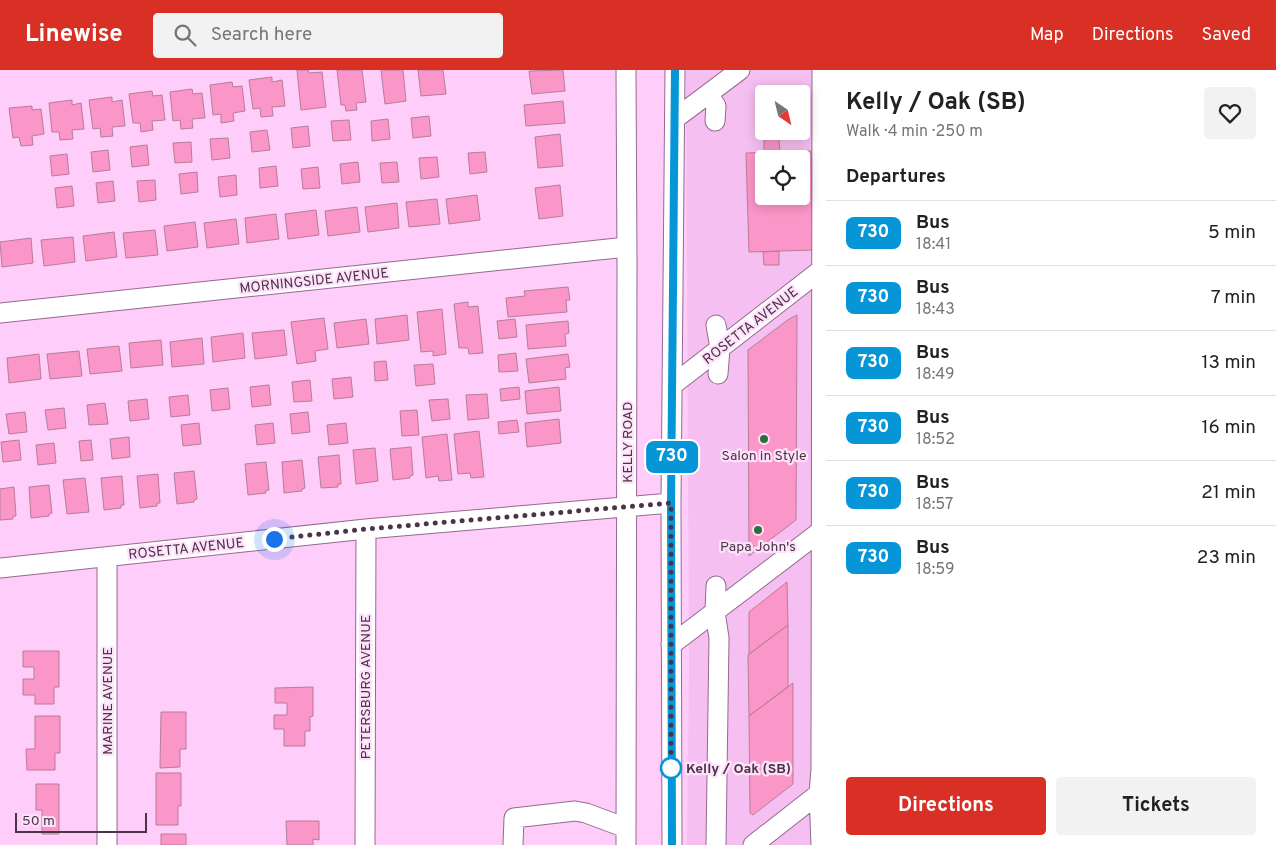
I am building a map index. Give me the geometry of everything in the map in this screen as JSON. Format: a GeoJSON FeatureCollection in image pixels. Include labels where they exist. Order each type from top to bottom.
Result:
{"type":"FeatureCollection","features":[{"type":"Feature","properties":{"kind":"street","name":"KELLY ROAD"},"geometry":{"type":"LineString","coordinates":[[626,70],[626,836]]}},
{"type":"Feature","properties":{"kind":"street"},"geometry":{"type":"LineString","coordinates":[[672,845],[671,503],[674,384],[675,70]]}},
{"type":"Feature","properties":{"kind":"street"},"geometry":{"type":"LineString","coordinates":[[676,118],[740,70]]}},
{"type":"Feature","properties":{"kind":"street"},"geometry":{"type":"LineString","coordinates":[[821,845],[824,626],[822,70]]}},
{"type":"Feature","properties":{"kind":"street"},"geometry":{"type":"LineString","coordinates":[[708,94],[716,106],[715,121]]}},
{"type":"Feature","properties":{"kind":"street","name":"MORNINGSIDE AVENUE"},"geometry":{"type":"LineString","coordinates":[[0,313],[627,247]]}},
{"type":"Feature","properties":{"kind":"street","name":"ROSETTA AVENUE"},"geometry":{"type":"LineString","coordinates":[[674,384],[824,267]]}},
{"type":"Feature","properties":{"kind":"street"},"geometry":{"type":"LineString","coordinates":[[716,325],[720,348],[718,374]]}},
{"type":"Feature","properties":{"kind":"street","name":"ROSETTA AVENUE"},"geometry":{"type":"LineString","coordinates":[[0,568],[366,529],[671,503]]}},
{"type":"Feature","properties":{"kind":"street","name":"PETERSBURG AVENUE"},"geometry":{"type":"LineString","coordinates":[[365,845],[366,529]]}},
{"type":"Feature","properties":{"kind":"street"},"geometry":{"type":"LineString","coordinates":[[671,645],[824,529]]}},
{"type":"Feature","properties":{"kind":"street","name":"MARINE AVENUE"},"geometry":{"type":"LineString","coordinates":[[107,557],[107,845]]}},
{"type":"Feature","properties":{"kind":"street"},"geometry":{"type":"LineString","coordinates":[[716,586],[715,612],[719,638],[716,845]]}},
{"type":"Feature","properties":{"kind":"street"},"geometry":{"type":"LineString","coordinates":[[753,845],[823,790]]}},
{"type":"Feature","properties":{"kind":"street"},"geometry":{"type":"LineString","coordinates":[[513,845],[514,818],[575,811],[586,813],[626,836]]}},
{"type":"Feature","properties":{"kind":"shaded area"},"geometry":{"type":"Polygon","coordinates":[[[686,70],[826,70],[826,845],[687,845],[689,668],[686,70]]]}},
{"type":"Feature","properties":{"kind":"building"},"geometry":{"type":"Polygon","coordinates":[[[297,70],[308,70],[309,73],[322,72],[326,107],[301,110],[297,70]]]}},
{"type":"Feature","properties":{"kind":"building"},"geometry":{"type":"Polygon","coordinates":[[[337,70],[362,70],[366,102],[356,103],[357,110],[346,111],[345,105],[341,105],[337,70]]]}},
{"type":"Feature","properties":{"kind":"building"},"geometry":{"type":"Polygon","coordinates":[[[381,70],[403,70],[406,101],[385,104],[381,70]]]}},
{"type":"Feature","properties":{"kind":"building"},"geometry":{"type":"Polygon","coordinates":[[[418,70],[443,70],[446,94],[421,96],[418,70]]]}},
{"type":"Feature","properties":{"kind":"building"},"geometry":{"type":"Polygon","coordinates":[[[563,70],[565,91],[532,94],[529,71],[563,70]]]}},
{"type":"Feature","properties":{"kind":"building"},"geometry":{"type":"Polygon","coordinates":[[[272,77],[272,82],[282,80],[285,106],[272,107],[273,116],[261,117],[260,108],[253,109],[249,80],[272,77]]]}},
{"type":"Feature","properties":{"kind":"building"},"geometry":{"type":"Polygon","coordinates":[[[232,82],[233,87],[242,86],[245,111],[233,113],[234,121],[221,123],[221,114],[213,115],[210,85],[232,82]]]}},
{"type":"Feature","properties":{"kind":"building"},"geometry":{"type":"Polygon","coordinates":[[[192,89],[193,94],[202,93],[205,118],[192,119],[193,128],[181,129],[180,120],[173,121],[170,92],[192,89]]]}},
{"type":"Feature","properties":{"kind":"building"},"geometry":{"type":"Polygon","coordinates":[[[152,91],[153,96],[162,95],[165,120],[152,121],[153,130],[141,132],[140,123],[133,123],[129,94],[152,91]]]}},
{"type":"Feature","properties":{"kind":"building"},"geometry":{"type":"Polygon","coordinates":[[[112,97],[112,102],[122,100],[125,126],[112,127],[113,136],[101,137],[100,128],[93,129],[89,100],[112,97]]]}},
{"type":"Feature","properties":{"kind":"building"},"geometry":{"type":"Polygon","coordinates":[[[72,100],[72,105],[81,103],[84,129],[72,130],[73,139],[60,140],[59,132],[52,132],[49,103],[72,100]]]}},
{"type":"Feature","properties":{"kind":"building"},"geometry":{"type":"Polygon","coordinates":[[[563,101],[565,123],[526,126],[524,105],[563,101]]]}},
{"type":"Feature","properties":{"kind":"building"},"geometry":{"type":"Polygon","coordinates":[[[32,106],[32,110],[41,109],[44,134],[32,136],[33,145],[21,146],[19,137],[13,138],[9,108],[32,106]]]}},
{"type":"Feature","properties":{"kind":"building"},"geometry":{"type":"Polygon","coordinates":[[[429,116],[431,136],[413,138],[411,118],[429,116]]]}},
{"type":"Feature","properties":{"kind":"building"},"geometry":{"type":"Polygon","coordinates":[[[388,119],[390,139],[372,141],[371,121],[388,119]]]}},
{"type":"Feature","properties":{"kind":"building"},"geometry":{"type":"Polygon","coordinates":[[[349,120],[351,140],[333,141],[331,121],[349,120]]]}},
{"type":"Feature","properties":{"kind":"building"},"geometry":{"type":"Polygon","coordinates":[[[308,126],[310,146],[293,148],[291,128],[308,126]]]}},
{"type":"Feature","properties":{"kind":"building"},"geometry":{"type":"Polygon","coordinates":[[[267,130],[270,150],[252,152],[250,132],[267,130]]]}},
{"type":"Feature","properties":{"kind":"building"},"geometry":{"type":"Polygon","coordinates":[[[560,134],[563,166],[538,168],[535,137],[560,134]]]}},
{"type":"Feature","properties":{"kind":"building"},"geometry":{"type":"Polygon","coordinates":[[[228,138],[230,158],[212,160],[210,139],[228,138]]]}},
{"type":"Feature","properties":{"kind":"building"},"geometry":{"type":"Polygon","coordinates":[[[764,140],[779,140],[780,150],[764,150],[764,140]]]}},
{"type":"Feature","properties":{"kind":"building"},"geometry":{"type":"Polygon","coordinates":[[[191,142],[192,162],[175,163],[173,143],[191,142]]]}},
{"type":"Feature","properties":{"kind":"building"},"geometry":{"type":"Polygon","coordinates":[[[147,145],[149,165],[132,167],[130,147],[147,145]]]}},
{"type":"Feature","properties":{"kind":"building"},"geometry":{"type":"Polygon","coordinates":[[[108,150],[110,170],[93,172],[91,152],[108,150]]]}},
{"type":"Feature","properties":{"kind":"building"},"geometry":{"type":"Polygon","coordinates":[[[811,151],[813,250],[749,252],[746,153],[755,153],[755,205],[810,205],[811,151]]]}},
{"type":"Feature","properties":{"kind":"building"},"geometry":{"type":"Polygon","coordinates":[[[485,152],[487,172],[470,174],[468,153],[485,152]]]}},
{"type":"Feature","properties":{"kind":"building"},"geometry":{"type":"Polygon","coordinates":[[[67,154],[69,174],[52,176],[50,156],[67,154]]]}},
{"type":"Feature","properties":{"kind":"building"},"geometry":{"type":"Polygon","coordinates":[[[437,157],[439,177],[421,179],[419,158],[437,157]]]}},
{"type":"Feature","properties":{"kind":"building"},"geometry":{"type":"Polygon","coordinates":[[[358,162],[360,182],[342,184],[340,164],[358,162]]]}},
{"type":"Feature","properties":{"kind":"building"},"geometry":{"type":"Polygon","coordinates":[[[397,162],[399,182],[382,183],[380,163],[397,162]]]}},
{"type":"Feature","properties":{"kind":"building"},"geometry":{"type":"Polygon","coordinates":[[[276,166],[278,186],[260,188],[259,168],[276,166]]]}},
{"type":"Feature","properties":{"kind":"building"},"geometry":{"type":"Polygon","coordinates":[[[318,167],[320,188],[303,189],[301,169],[318,167]]]}},
{"type":"Feature","properties":{"kind":"building"},"geometry":{"type":"Polygon","coordinates":[[[197,172],[198,192],[181,194],[179,174],[197,172]]]}},
{"type":"Feature","properties":{"kind":"building"},"geometry":{"type":"Polygon","coordinates":[[[236,175],[237,195],[220,197],[218,177],[236,175]]]}},
{"type":"Feature","properties":{"kind":"building"},"geometry":{"type":"Polygon","coordinates":[[[155,180],[156,200],[139,202],[137,181],[155,180]]]}},
{"type":"Feature","properties":{"kind":"building"},"geometry":{"type":"Polygon","coordinates":[[[113,181],[115,201],[98,203],[96,183],[113,181]]]}},
{"type":"Feature","properties":{"kind":"building"},"geometry":{"type":"Polygon","coordinates":[[[560,185],[563,216],[539,219],[535,188],[560,185]]]}},
{"type":"Feature","properties":{"kind":"building"},"geometry":{"type":"Polygon","coordinates":[[[72,186],[74,206],[57,208],[55,188],[72,186]]]}},
{"type":"Feature","properties":{"kind":"building"},"geometry":{"type":"Polygon","coordinates":[[[477,195],[480,220],[449,224],[446,199],[477,195]]]}},
{"type":"Feature","properties":{"kind":"building"},"geometry":{"type":"Polygon","coordinates":[[[437,199],[440,224],[409,227],[406,202],[437,199]]]}},
{"type":"Feature","properties":{"kind":"building"},"geometry":{"type":"Polygon","coordinates":[[[397,203],[399,228],[368,232],[365,207],[397,203]]]}},
{"type":"Feature","properties":{"kind":"building"},"geometry":{"type":"Polygon","coordinates":[[[357,207],[360,232],[328,236],[325,211],[357,207]]]}},
{"type":"Feature","properties":{"kind":"building"},"geometry":{"type":"Polygon","coordinates":[[[316,210],[319,235],[288,239],[285,214],[316,210]]]}},
{"type":"Feature","properties":{"kind":"building"},"geometry":{"type":"Polygon","coordinates":[[[276,214],[279,239],[247,243],[245,218],[276,214]]]}},
{"type":"Feature","properties":{"kind":"building"},"geometry":{"type":"Polygon","coordinates":[[[236,219],[239,244],[207,248],[204,223],[236,219]]]}},
{"type":"Feature","properties":{"kind":"building"},"geometry":{"type":"Polygon","coordinates":[[[195,222],[198,247],[167,251],[164,226],[195,222]]]}},
{"type":"Feature","properties":{"kind":"building"},"geometry":{"type":"Polygon","coordinates":[[[155,230],[158,255],[126,258],[123,233],[155,230]]]}},
{"type":"Feature","properties":{"kind":"building"},"geometry":{"type":"Polygon","coordinates":[[[114,232],[117,257],[86,261],[83,236],[114,232]]]}},
{"type":"Feature","properties":{"kind":"building"},"geometry":{"type":"Polygon","coordinates":[[[73,237],[75,262],[44,266],[41,240],[73,237]]]}},
{"type":"Feature","properties":{"kind":"building"},"geometry":{"type":"Polygon","coordinates":[[[31,238],[33,263],[2,267],[0,242],[31,238]]]}},
{"type":"Feature","properties":{"kind":"building"},"geometry":{"type":"Polygon","coordinates":[[[779,251],[779,265],[764,265],[763,252],[779,251]]]}},
{"type":"Feature","properties":{"kind":"building"},"geometry":{"type":"Polygon","coordinates":[[[568,287],[570,300],[566,300],[567,312],[508,317],[506,298],[525,296],[524,291],[568,287]]]}},
{"type":"Feature","properties":{"kind":"building"},"geometry":{"type":"Polygon","coordinates":[[[468,302],[468,307],[478,306],[483,353],[469,354],[468,348],[459,348],[454,304],[468,302]]]}},
{"type":"Feature","properties":{"kind":"building"},"geometry":{"type":"Polygon","coordinates":[[[442,309],[446,354],[433,356],[433,351],[421,352],[417,312],[442,309]]]}},
{"type":"Feature","properties":{"kind":"building"},"geometry":{"type":"Polygon","coordinates":[[[407,315],[409,340],[377,344],[375,319],[407,315]]]}},
{"type":"Feature","properties":{"kind":"building"},"geometry":{"type":"Polygon","coordinates":[[[797,315],[796,520],[749,556],[748,350],[797,315]]]}},
{"type":"Feature","properties":{"kind":"building"},"geometry":{"type":"Polygon","coordinates":[[[324,318],[328,349],[315,351],[316,361],[297,364],[291,322],[324,318]]]}},
{"type":"Feature","properties":{"kind":"building"},"geometry":{"type":"Polygon","coordinates":[[[366,319],[369,344],[337,348],[334,323],[366,319]]]}},
{"type":"Feature","properties":{"kind":"building"},"geometry":{"type":"Polygon","coordinates":[[[515,319],[517,337],[499,339],[497,321],[515,319]]]}},
{"type":"Feature","properties":{"kind":"building"},"geometry":{"type":"Polygon","coordinates":[[[568,321],[569,333],[565,334],[566,346],[528,349],[526,325],[568,321]]]}},
{"type":"Feature","properties":{"kind":"building"},"geometry":{"type":"Polygon","coordinates":[[[284,330],[287,355],[255,359],[252,333],[284,330]]]}},
{"type":"Feature","properties":{"kind":"building"},"geometry":{"type":"Polygon","coordinates":[[[243,333],[245,358],[213,362],[211,337],[243,333]]]}},
{"type":"Feature","properties":{"kind":"building"},"geometry":{"type":"Polygon","coordinates":[[[202,338],[204,364],[172,367],[170,342],[202,338]]]}},
{"type":"Feature","properties":{"kind":"building"},"geometry":{"type":"Polygon","coordinates":[[[161,340],[163,365],[131,368],[129,343],[161,340]]]}},
{"type":"Feature","properties":{"kind":"building"},"geometry":{"type":"Polygon","coordinates":[[[119,346],[122,371],[90,374],[87,349],[119,346]]]}},
{"type":"Feature","properties":{"kind":"building"},"geometry":{"type":"Polygon","coordinates":[[[79,351],[82,376],[50,379],[47,354],[79,351]]]}},
{"type":"Feature","properties":{"kind":"building"},"geometry":{"type":"Polygon","coordinates":[[[516,353],[518,371],[499,372],[498,355],[516,353]]]}},
{"type":"Feature","properties":{"kind":"building"},"geometry":{"type":"Polygon","coordinates":[[[39,354],[41,379],[9,383],[7,358],[39,354]]]}},
{"type":"Feature","properties":{"kind":"building"},"geometry":{"type":"Polygon","coordinates":[[[568,354],[570,367],[565,368],[566,379],[529,383],[526,359],[568,354]]]}},
{"type":"Feature","properties":{"kind":"building"},"geometry":{"type":"Polygon","coordinates":[[[386,361],[388,380],[375,381],[374,362],[386,361]]]}},
{"type":"Feature","properties":{"kind":"building"},"geometry":{"type":"Polygon","coordinates":[[[433,364],[435,384],[416,386],[414,365],[433,364]]]}},
{"type":"Feature","properties":{"kind":"building"},"geometry":{"type":"Polygon","coordinates":[[[351,377],[353,397],[334,399],[332,379],[351,377]]]}},
{"type":"Feature","properties":{"kind":"building"},"geometry":{"type":"Polygon","coordinates":[[[310,380],[312,401],[294,402],[292,382],[310,380]]]}},
{"type":"Feature","properties":{"kind":"building"},"geometry":{"type":"Polygon","coordinates":[[[269,385],[271,405],[252,407],[250,387],[269,385]]]}},
{"type":"Feature","properties":{"kind":"building"},"geometry":{"type":"Polygon","coordinates":[[[519,387],[520,399],[501,401],[500,389],[519,387]]]}},
{"type":"Feature","properties":{"kind":"building"},"geometry":{"type":"Polygon","coordinates":[[[559,387],[561,411],[527,414],[525,391],[559,387]]]}},
{"type":"Feature","properties":{"kind":"building"},"geometry":{"type":"Polygon","coordinates":[[[228,388],[230,409],[212,411],[210,390],[228,388]]]}},
{"type":"Feature","properties":{"kind":"building"},"geometry":{"type":"Polygon","coordinates":[[[487,394],[489,418],[468,420],[466,395],[487,394]]]}},
{"type":"Feature","properties":{"kind":"building"},"geometry":{"type":"Polygon","coordinates":[[[188,395],[190,415],[171,417],[169,397],[188,395]]]}},
{"type":"Feature","properties":{"kind":"building"},"geometry":{"type":"Polygon","coordinates":[[[147,399],[149,419],[130,421],[128,401],[147,399]]]}},
{"type":"Feature","properties":{"kind":"building"},"geometry":{"type":"Polygon","coordinates":[[[448,399],[450,419],[432,421],[429,400],[448,399]]]}},
{"type":"Feature","properties":{"kind":"building"},"geometry":{"type":"Polygon","coordinates":[[[105,403],[108,424],[89,425],[87,405],[105,403]]]}},
{"type":"Feature","properties":{"kind":"building"},"geometry":{"type":"Polygon","coordinates":[[[64,408],[66,428],[48,430],[45,410],[64,408]]]}},
{"type":"Feature","properties":{"kind":"building"},"geometry":{"type":"Polygon","coordinates":[[[417,410],[419,435],[402,436],[400,411],[417,410]]]}},
{"type":"Feature","properties":{"kind":"building"},"geometry":{"type":"Polygon","coordinates":[[[25,412],[27,432],[9,434],[6,414],[25,412]]]}},
{"type":"Feature","properties":{"kind":"building"},"geometry":{"type":"Polygon","coordinates":[[[308,412],[310,432],[292,434],[290,414],[308,412]]]}},
{"type":"Feature","properties":{"kind":"building"},"geometry":{"type":"Polygon","coordinates":[[[559,419],[561,443],[527,447],[525,423],[559,419]]]}},
{"type":"Feature","properties":{"kind":"building"},"geometry":{"type":"Polygon","coordinates":[[[517,420],[519,432],[499,434],[498,422],[517,420]]]}},
{"type":"Feature","properties":{"kind":"building"},"geometry":{"type":"Polygon","coordinates":[[[199,423],[201,444],[183,446],[181,425],[199,423]]]}},
{"type":"Feature","properties":{"kind":"building"},"geometry":{"type":"Polygon","coordinates":[[[273,423],[275,443],[257,445],[255,425],[273,423]]]}},
{"type":"Feature","properties":{"kind":"building"},"geometry":{"type":"Polygon","coordinates":[[[346,423],[348,443],[329,445],[327,425],[346,423]]]}},
{"type":"Feature","properties":{"kind":"building"},"geometry":{"type":"Polygon","coordinates":[[[479,431],[484,477],[471,478],[470,473],[458,474],[454,434],[479,431]]]}},
{"type":"Feature","properties":{"kind":"building"},"geometry":{"type":"Polygon","coordinates":[[[447,434],[452,480],[439,481],[438,476],[426,478],[422,437],[447,434]]]}},
{"type":"Feature","properties":{"kind":"building"},"geometry":{"type":"Polygon","coordinates":[[[129,437],[130,457],[112,459],[110,439],[129,437]]]}},
{"type":"Feature","properties":{"kind":"building"},"geometry":{"type":"Polygon","coordinates":[[[19,440],[21,460],[3,462],[1,442],[19,440]]]}},
{"type":"Feature","properties":{"kind":"building"},"geometry":{"type":"Polygon","coordinates":[[[91,440],[93,460],[81,461],[79,441],[91,440]]]}},
{"type":"Feature","properties":{"kind":"building"},"geometry":{"type":"Polygon","coordinates":[[[54,443],[56,463],[38,465],[36,445],[54,443]]]}},
{"type":"Feature","properties":{"kind":"building"},"geometry":{"type":"Polygon","coordinates":[[[411,447],[413,475],[410,478],[393,480],[390,449],[411,447]]]}},
{"type":"Feature","properties":{"kind":"building"},"geometry":{"type":"Polygon","coordinates":[[[375,448],[378,481],[356,484],[353,450],[375,448]]]}},
{"type":"Feature","properties":{"kind":"building"},"geometry":{"type":"Polygon","coordinates":[[[339,455],[341,484],[338,484],[338,487],[321,488],[318,457],[339,455]]]}},
{"type":"Feature","properties":{"kind":"building"},"geometry":{"type":"Polygon","coordinates":[[[302,460],[305,488],[302,491],[284,493],[282,462],[302,460]]]}},
{"type":"Feature","properties":{"kind":"building"},"geometry":{"type":"Polygon","coordinates":[[[266,462],[269,490],[265,491],[266,493],[248,495],[245,464],[266,462]]]}},
{"type":"Feature","properties":{"kind":"building"},"geometry":{"type":"Polygon","coordinates":[[[194,471],[197,499],[194,502],[177,504],[174,473],[194,471]]]}},
{"type":"Feature","properties":{"kind":"building"},"geometry":{"type":"Polygon","coordinates":[[[158,474],[160,503],[157,503],[157,506],[140,508],[137,476],[158,474]]]}},
{"type":"Feature","properties":{"kind":"building"},"geometry":{"type":"Polygon","coordinates":[[[122,476],[124,505],[121,505],[121,508],[104,510],[101,478],[122,476]]]}},
{"type":"Feature","properties":{"kind":"building"},"geometry":{"type":"Polygon","coordinates":[[[85,478],[89,512],[67,514],[63,480],[85,478]]]}},
{"type":"Feature","properties":{"kind":"building"},"geometry":{"type":"Polygon","coordinates":[[[49,485],[52,513],[49,516],[31,518],[29,487],[49,485]]]}},
{"type":"Feature","properties":{"kind":"building"},"geometry":{"type":"Polygon","coordinates":[[[14,487],[16,516],[13,516],[13,519],[0,520],[0,489],[14,487]]]}},
{"type":"Feature","properties":{"kind":"building"},"geometry":{"type":"Polygon","coordinates":[[[787,582],[788,625],[749,654],[749,612],[787,582]]]}},
{"type":"Feature","properties":{"kind":"building"},"geometry":{"type":"Polygon","coordinates":[[[788,625],[788,687],[749,716],[748,655],[788,625]]]}},
{"type":"Feature","properties":{"kind":"building"},"geometry":{"type":"Polygon","coordinates":[[[23,651],[59,651],[59,687],[54,687],[54,704],[35,704],[35,695],[23,695],[23,679],[34,679],[34,667],[23,667],[23,651]]]}},
{"type":"Feature","properties":{"kind":"building"},"geometry":{"type":"Polygon","coordinates":[[[793,683],[793,784],[753,815],[750,813],[749,716],[793,683]]]}},
{"type":"Feature","properties":{"kind":"building"},"geometry":{"type":"Polygon","coordinates":[[[313,687],[313,716],[310,717],[310,731],[305,731],[305,746],[284,746],[284,729],[274,729],[274,715],[287,715],[287,703],[275,703],[275,688],[313,687]]]}},
{"type":"Feature","properties":{"kind":"building"},"geometry":{"type":"Polygon","coordinates":[[[161,712],[186,712],[186,749],[180,749],[180,767],[160,768],[161,712]]]}},
{"type":"Feature","properties":{"kind":"building"},"geometry":{"type":"Polygon","coordinates":[[[35,716],[60,716],[60,753],[55,753],[55,770],[27,770],[26,749],[35,749],[35,716]]]}},
{"type":"Feature","properties":{"kind":"building"},"geometry":{"type":"Polygon","coordinates":[[[156,773],[181,773],[181,806],[178,806],[178,825],[156,825],[156,773]]]}},
{"type":"Feature","properties":{"kind":"building"},"geometry":{"type":"Polygon","coordinates":[[[36,784],[59,784],[59,834],[42,834],[42,810],[36,810],[36,784]]]}},
{"type":"Feature","properties":{"kind":"building"},"geometry":{"type":"Polygon","coordinates":[[[286,821],[319,821],[319,840],[313,839],[313,845],[287,845],[286,821]]]}},
{"type":"Feature","properties":{"kind":"building"},"geometry":{"type":"Polygon","coordinates":[[[161,834],[186,834],[186,845],[161,845],[161,834]]]}},
{"type":"Feature","properties":{"kind":"bus line","name":"730"},"geometry":{"type":"LineString","coordinates":[[672,845],[671,503],[674,384],[675,70]]}},
{"type":"Feature","properties":{"kind":"place","name":"Salon in Style"},"geometry":{"type":"Point","coordinates":[764,439]}},
{"type":"Feature","properties":{"kind":"place","name":"Papa John's"},"geometry":{"type":"Point","coordinates":[758,530]}},
{"type":"Feature","properties":{"kind":"place","name":"Kelly / Oak (SB)"},"geometry":{"type":"Point","coordinates":[671,768]}},
{"type":"Feature","properties":{"kind":"route"},"geometry":{"type":"LineString","coordinates":[[274,539],[366,529],[671,503],[671,770],[671,768]]}}]}
